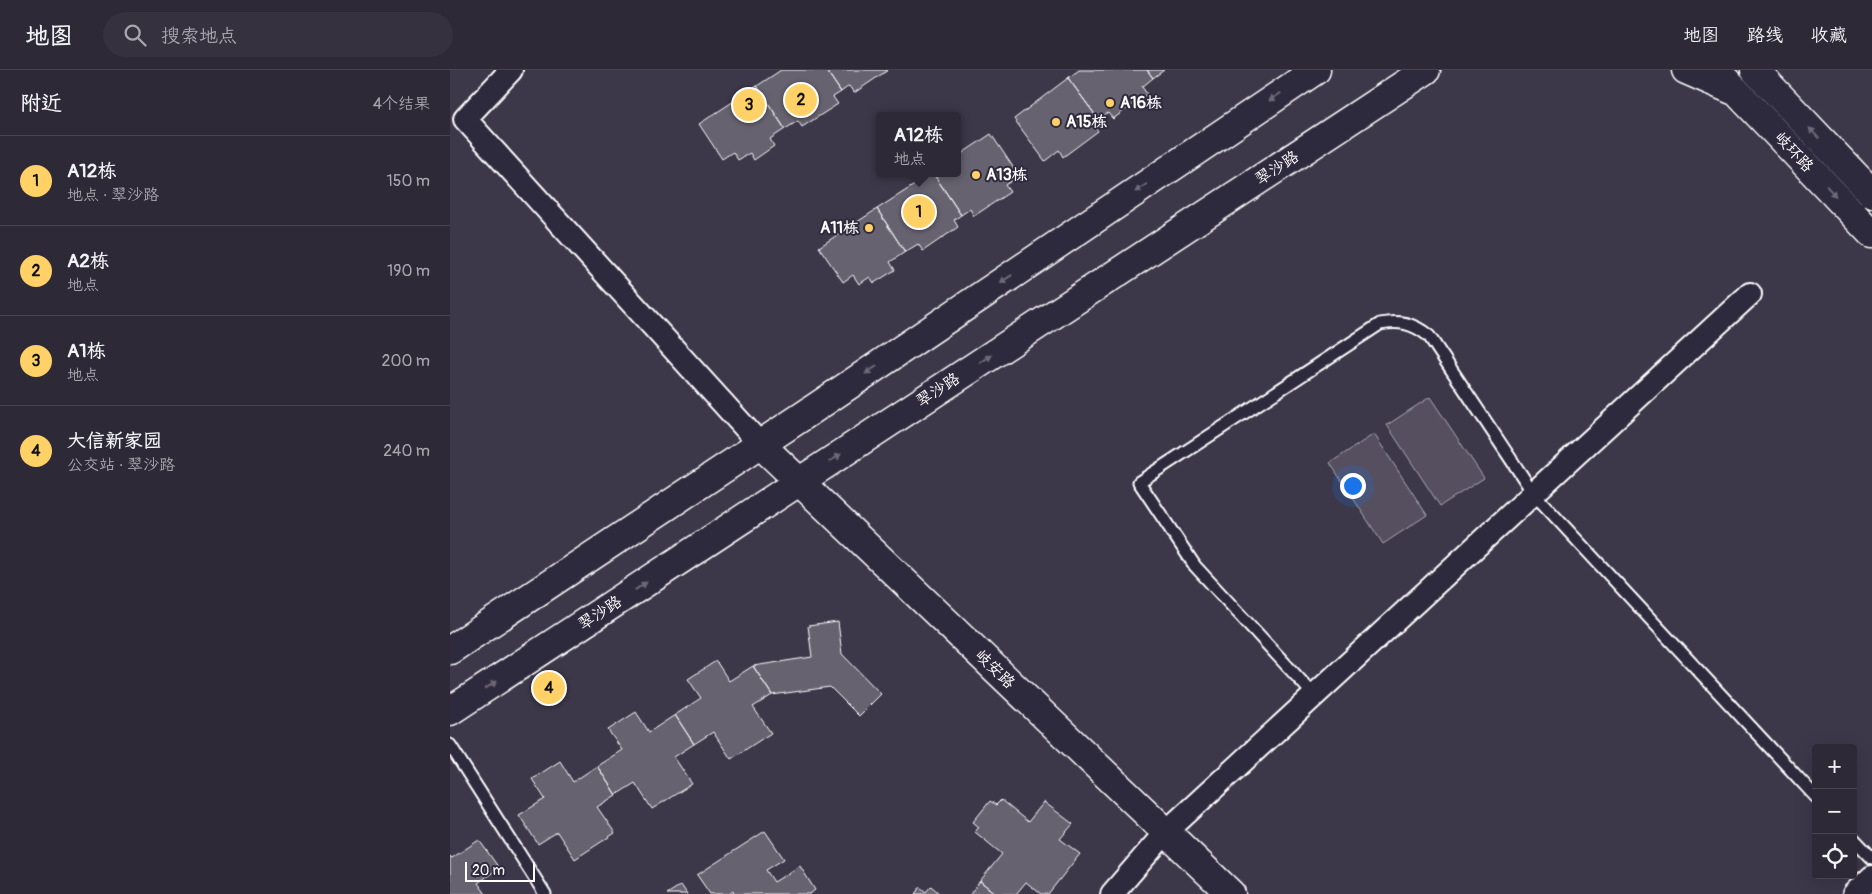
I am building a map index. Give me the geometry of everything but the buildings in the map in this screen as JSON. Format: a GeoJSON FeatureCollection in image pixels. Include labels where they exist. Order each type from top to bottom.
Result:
{"type":"FeatureCollection","features":[{"type":"Feature","properties":{"kind":"main road"},"geometry":{"type":"LineString","coordinates":[[450,650],[1316,70]]}},
{"type":"Feature","properties":{"kind":"main road","name":"翠沙路"},"geometry":{"type":"LineString","coordinates":[[450,711],[1426,70]]}},
{"type":"Feature","properties":{"kind":"main road"},"geometry":{"type":"LineString","coordinates":[[1686,70],[1738,92]]}},
{"type":"Feature","properties":{"kind":"main road","name":"岐环路"},"geometry":{"type":"LineString","coordinates":[[1716,70],[1872,234]]}},
{"type":"Feature","properties":{"kind":"main road","name":"岐环路"},"geometry":{"type":"LineString","coordinates":[[1759,72],[1872,193]]}},
{"type":"Feature","properties":{"kind":"main road","name":"岐安路"},"geometry":{"type":"LineString","coordinates":[[760,444],[1231,894]]}},
{"type":"Feature","properties":{"kind":"street"},"geometry":{"type":"LineString","coordinates":[[511,70],[465,119],[760,444]]}},
{"type":"Feature","properties":{"kind":"street"},"geometry":{"type":"LineString","coordinates":[[1112,894],[1166,832],[1750,294]]}},
{"type":"Feature","properties":{"kind":"street"},"geometry":{"type":"LineString","coordinates":[[1854,894],[1872,877]]}},
{"type":"Feature","properties":{"kind":"lane"},"geometry":{"type":"LineString","coordinates":[[1314,695],[1195,566],[1139,482],[1380,324],[1401,322],[1411,324],[1429,336],[1534,494],[1812,793]]}},
{"type":"Feature","properties":{"kind":"lane"},"geometry":{"type":"LineString","coordinates":[[450,745],[546,894]]}},
{"type":"Feature","properties":{"kind":"lane"},"geometry":{"type":"LineString","coordinates":[[1857,842],[1872,858]]}},
{"type":"Feature","properties":{"kind":"shaded area"},"geometry":{"type":"Polygon","coordinates":[[[1430,397],[1484,478],[1440,506],[1387,425],[1430,397]]]}},
{"type":"Feature","properties":{"kind":"shaded area"},"geometry":{"type":"Polygon","coordinates":[[[1374,434],[1427,515],[1383,544],[1330,463],[1374,434]]]}},
{"type":"Feature","properties":{"kind":"place","name":"A2栋"},"geometry":{"type":"Point","coordinates":[801,100]}},
{"type":"Feature","properties":{"kind":"place","name":"A16栋"},"geometry":{"type":"Point","coordinates":[1110,103]}},
{"type":"Feature","properties":{"kind":"place","name":"A1栋"},"geometry":{"type":"Point","coordinates":[749,105]}},
{"type":"Feature","properties":{"kind":"place","name":"A15栋"},"geometry":{"type":"Point","coordinates":[1056,122]}},
{"type":"Feature","properties":{"kind":"place","name":"A13栋"},"geometry":{"type":"Point","coordinates":[976,175]}},
{"type":"Feature","properties":{"kind":"place","name":"A12栋"},"geometry":{"type":"Point","coordinates":[919,212]}},
{"type":"Feature","properties":{"kind":"place","name":"A11栋"},"geometry":{"type":"Point","coordinates":[869,228]}},
{"type":"Feature","properties":{"kind":"place","name":"大信新家园"},"geometry":{"type":"Point","coordinates":[549,688]}}]}
